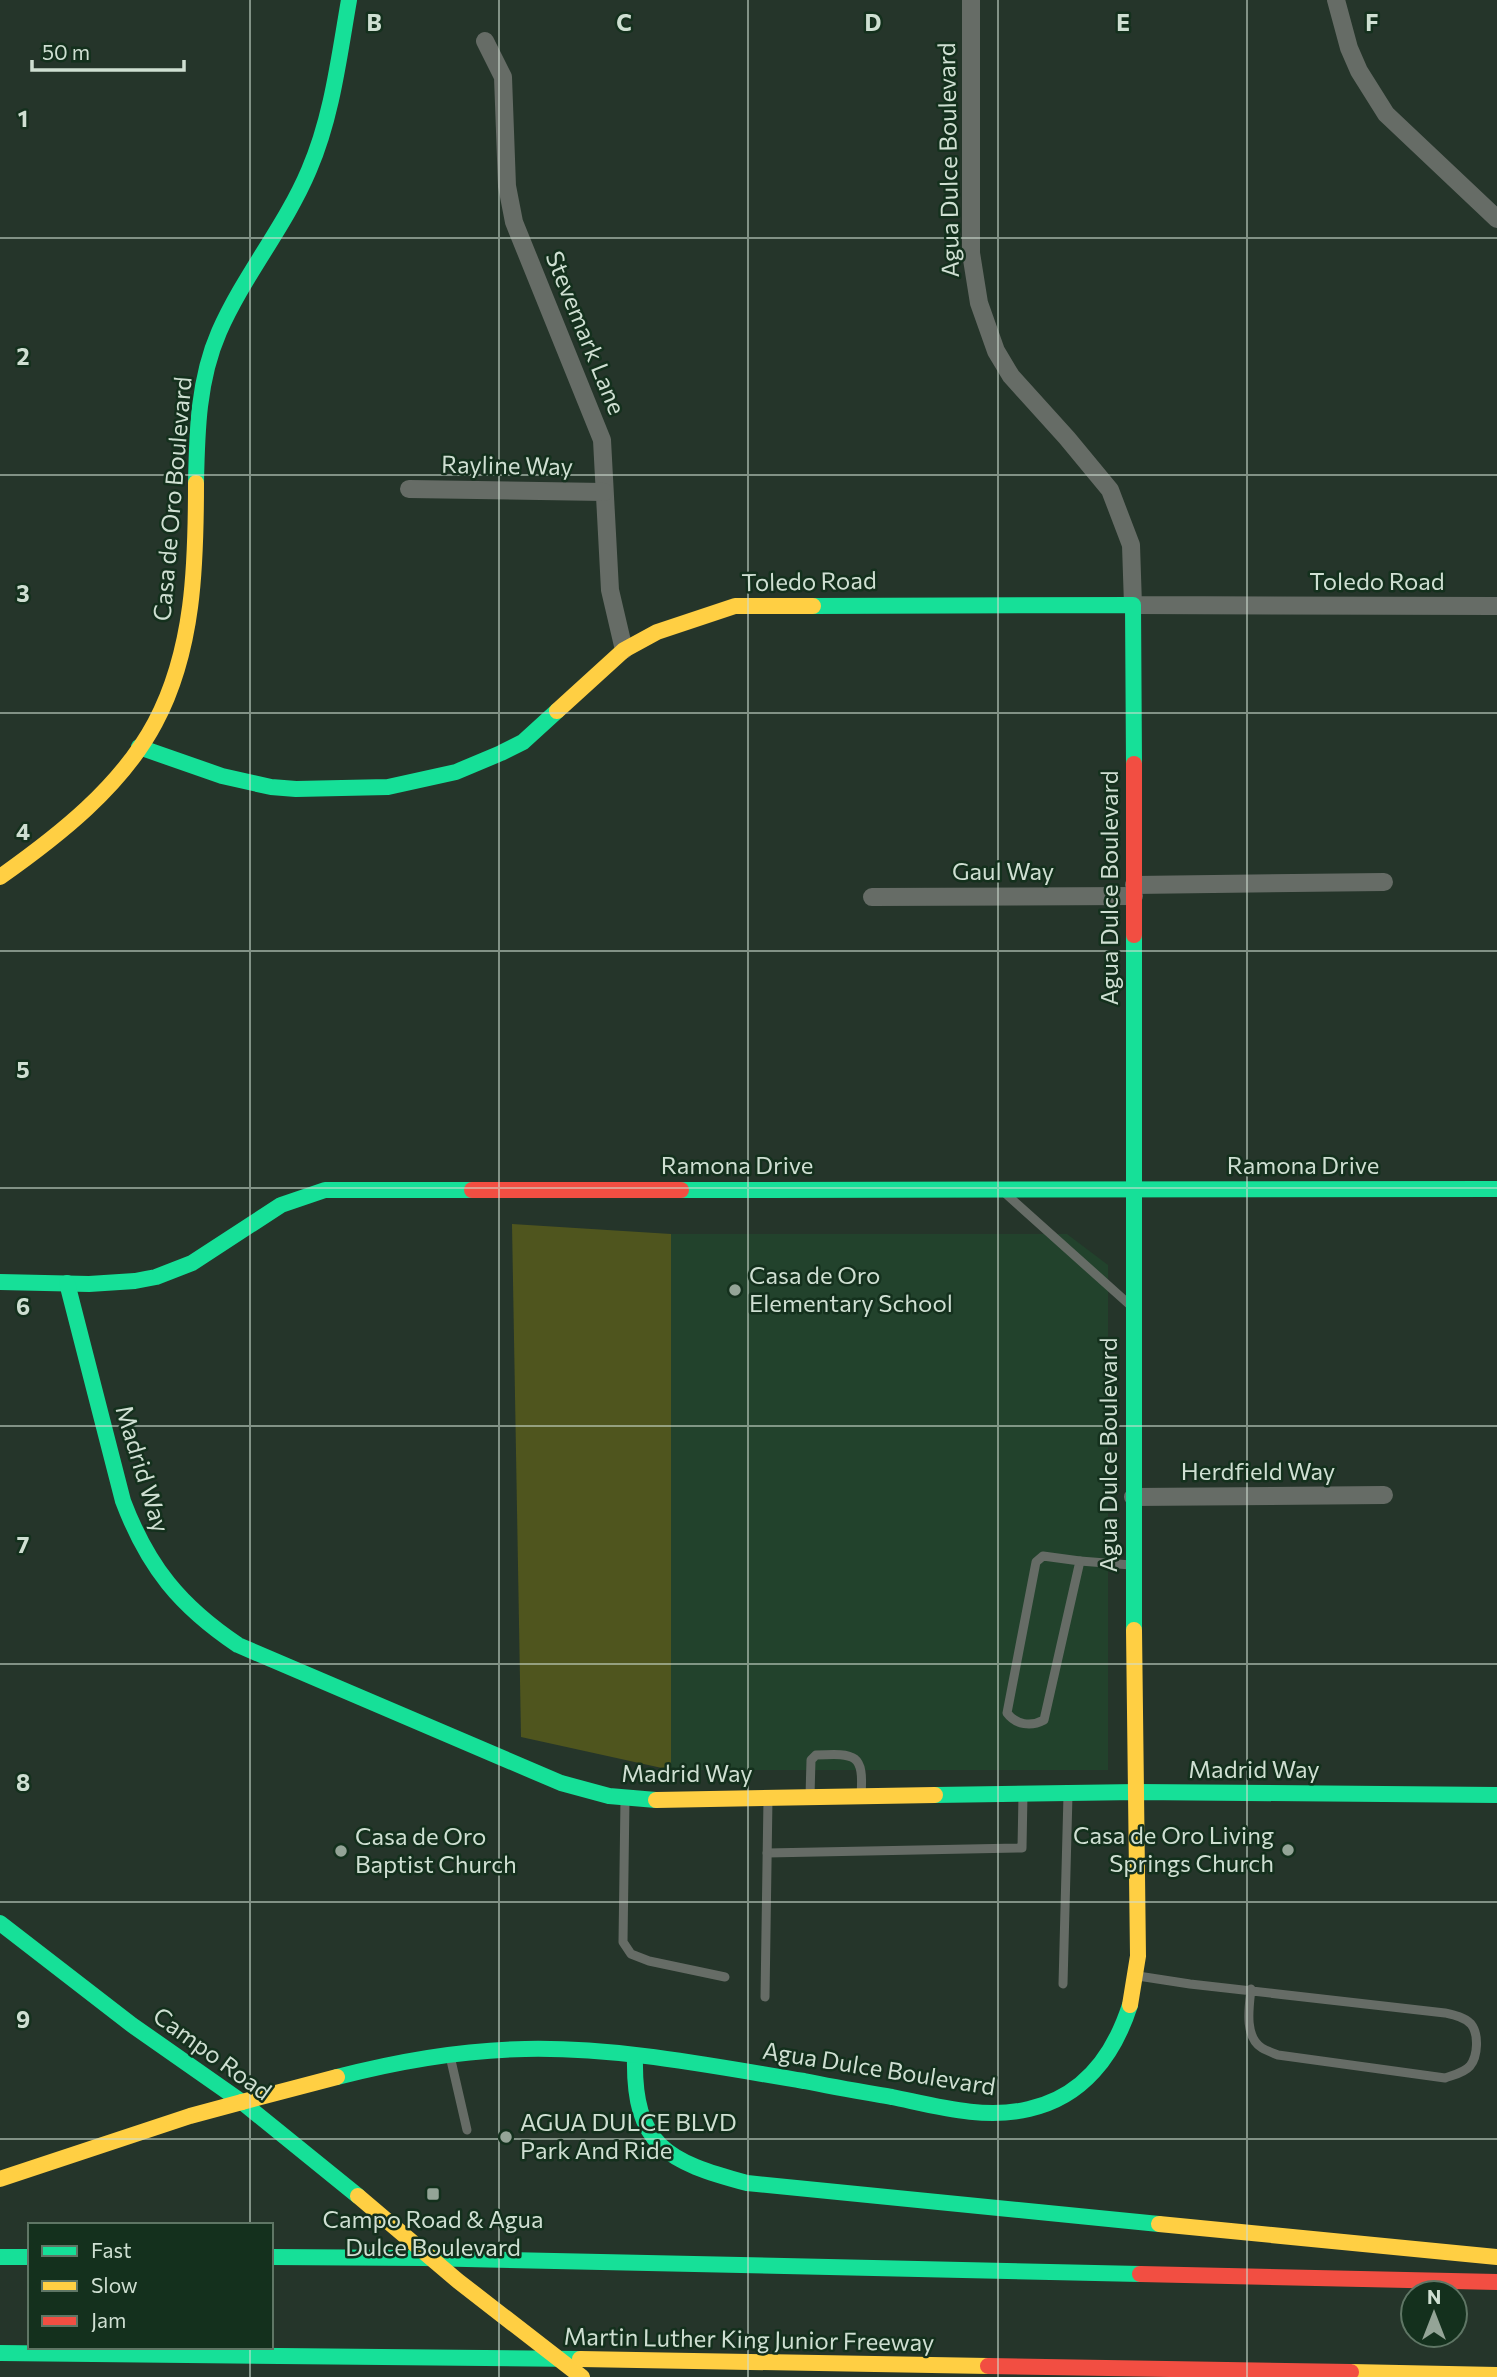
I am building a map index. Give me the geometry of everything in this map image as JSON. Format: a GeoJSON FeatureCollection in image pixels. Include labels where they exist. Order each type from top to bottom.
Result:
{"type":"FeatureCollection","features":[{"type":"Feature","properties":{"kind":"main road","name":"Casa de Oro Boulevard"},"geometry":{"type":"LineString","coordinates":[[0,877],[79,814],[120,771],[154,726],[169,692],[180,658],[191,605],[198,432],[209,358],[223,322],[302,187],[325,131],[349,0]]}},
{"type":"Feature","properties":{"kind":"main road","name":"Toledo Road"},"geometry":{"type":"LineString","coordinates":[[139,747],[222,776],[271,787],[365,788],[411,784],[479,764],[523,742],[624,649],[657,632],[735,606],[1133,605]]}},
{"type":"Feature","properties":{"kind":"main road","name":"Agua Dulce Boulevard"},"geometry":{"type":"LineString","coordinates":[[0,2179],[190,2116],[345,2073],[398,2061],[450,2054],[550,2049],[635,2057],[772,2076],[965,2111],[1003,2114],[1046,2104],[1066,2095],[1084,2082],[1113,2049],[1134,1996],[1137,1975],[1138,1792],[1133,1565],[1133,605]]}},
{"type":"Feature","properties":{"kind":"main road","name":"Ramona Drive"},"geometry":{"type":"LineString","coordinates":[[0,1282],[119,1283],[154,1278],[177,1271],[197,1260],[277,1206],[303,1195],[325,1190],[1497,1189]]}},
{"type":"Feature","properties":{"kind":"main road","name":"Madrid Way"},"geometry":{"type":"LineString","coordinates":[[66,1283],[131,1523],[152,1565],[166,1584],[199,1618],[228,1639],[259,1655],[380,1704],[561,1783],[609,1796],[652,1800],[1138,1792],[1497,1795]]}},
{"type":"Feature","properties":{"kind":"main road","name":"Campo Road"},"geometry":{"type":"LineString","coordinates":[[0,1923],[132,2025],[242,2102],[468,2288],[582,2377]]}},
{"type":"Feature","properties":{"kind":"main road"},"geometry":{"type":"LineString","coordinates":[[635,2057],[633,2081],[636,2109],[649,2134],[680,2161],[747,2183],[1497,2257]]}},
{"type":"Feature","properties":{"kind":"main road"},"geometry":{"type":"LineString","coordinates":[[0,2257],[28,2257]]}},
{"type":"Feature","properties":{"kind":"main road"},"geometry":{"type":"LineString","coordinates":[[273,2258],[423,2258],[1497,2282]]}},
{"type":"Feature","properties":{"kind":"main road","name":"Martin Luther King Junior Freeway"},"geometry":{"type":"LineString","coordinates":[[0,2353],[593,2359],[1497,2375]]}},
{"type":"Feature","properties":{"kind":"street","name":"Agua Dulce Boulevard"},"geometry":{"type":"LineString","coordinates":[[971,0],[971,253],[979,303],[996,351],[1011,376],[1110,490],[1131,545],[1133,605]]}},
{"type":"Feature","properties":{"kind":"street"},"geometry":{"type":"LineString","coordinates":[[1336,0],[1349,48],[1359,71],[1386,114],[1497,219]]}},
{"type":"Feature","properties":{"kind":"street","name":"Stevemark Lane"},"geometry":{"type":"LineString","coordinates":[[485,41],[503,77],[507,186],[514,222],[602,440],[610,590],[624,649]]}},
{"type":"Feature","properties":{"kind":"street","name":"Rayline Way"},"geometry":{"type":"LineString","coordinates":[[409,489],[604,492]]}},
{"type":"Feature","properties":{"kind":"street","name":"Toledo Road"},"geometry":{"type":"LineString","coordinates":[[1133,605],[1497,607]]}},
{"type":"Feature","properties":{"kind":"street","name":"Gaul Way"},"geometry":{"type":"LineString","coordinates":[[872,897],[1384,882]]}},
{"type":"Feature","properties":{"kind":"street","name":"Herdfield Way"},"geometry":{"type":"LineString","coordinates":[[1133,1497],[1384,1495]]}},
{"type":"Feature","properties":{"kind":"lane"},"geometry":{"type":"LineString","coordinates":[[999,1188],[1133,1308]]}},
{"type":"Feature","properties":{"kind":"lane"},"geometry":{"type":"LineString","coordinates":[[1080,1561],[1044,1720],[1035,1725],[1012,1720],[1007,1713],[1008,1699],[1036,1562],[1043,1556],[1133,1565]]}},
{"type":"Feature","properties":{"kind":"lane"},"geometry":{"type":"LineString","coordinates":[[810,1797],[811,1760],[816,1755],[825,1754],[850,1757],[859,1761],[863,1770],[861,1797]]}},
{"type":"Feature","properties":{"kind":"lane"},"geometry":{"type":"LineString","coordinates":[[1063,1984],[1068,1793]]}},
{"type":"Feature","properties":{"kind":"lane"},"geometry":{"type":"LineString","coordinates":[[767,1853],[1022,1849],[1023,1794]]}},
{"type":"Feature","properties":{"kind":"lane"},"geometry":{"type":"LineString","coordinates":[[625,1797],[623,1942],[631,1954],[649,1961],[725,1977]]}},
{"type":"Feature","properties":{"kind":"lane"},"geometry":{"type":"LineString","coordinates":[[765,1997],[768,1797]]}},
{"type":"Feature","properties":{"kind":"lane"},"geometry":{"type":"LineString","coordinates":[[1137,1975],[1190,1984],[1251,1989],[1445,2013],[1463,2018],[1472,2025],[1476,2037],[1476,2053],[1469,2067],[1459,2074],[1445,2078],[1278,2055],[1259,2047],[1250,2030],[1251,1989]]}},
{"type":"Feature","properties":{"kind":"lane"},"geometry":{"type":"LineString","coordinates":[[450,2054],[467,2130]]}},
{"type":"Feature","properties":{"kind":"shaded area"},"geometry":{"type":"Polygon","coordinates":[[[512,1224],[671,1234],[671,1770],[521,1737],[512,1224]]]}},
{"type":"Feature","properties":{"kind":"shaded area"},"geometry":{"type":"Polygon","coordinates":[[[671,1234],[1067,1234],[1108,1265],[1108,1770],[671,1770],[671,1234]]]}},
{"type":"Feature","properties":{"kind":"traffic: fast"},"geometry":{"type":"LineString","coordinates":[[196,483],[200,406],[212,350],[229,311],[299,191],[317,150],[334,86],[349,0]]}},
{"type":"Feature","properties":{"kind":"traffic: fast"},"geometry":{"type":"LineString","coordinates":[[813,606],[1133,605],[1134,764]]}},
{"type":"Feature","properties":{"kind":"traffic: fast"},"geometry":{"type":"LineString","coordinates":[[139,747],[222,776],[271,787],[388,787],[456,772],[501,753],[523,742],[557,711]]}},
{"type":"Feature","properties":{"kind":"traffic: fast"},"geometry":{"type":"LineString","coordinates":[[1134,935],[1134,1630]]}},
{"type":"Feature","properties":{"kind":"traffic: fast"},"geometry":{"type":"LineString","coordinates":[[681,1190],[1497,1189]]}},
{"type":"Feature","properties":{"kind":"traffic: fast"},"geometry":{"type":"LineString","coordinates":[[0,1282],[89,1284],[156,1277],[192,1263],[281,1205],[325,1190],[472,1190]]}},
{"type":"Feature","properties":{"kind":"traffic: fast"},"geometry":{"type":"LineString","coordinates":[[67,1283],[123,1501],[143,1546],[155,1565],[168,1583],[199,1615],[238,1645],[561,1783],[609,1796],[656,1800]]}},
{"type":"Feature","properties":{"kind":"traffic: fast"},"geometry":{"type":"LineString","coordinates":[[935,1795],[1137,1792],[1497,1795]]}},
{"type":"Feature","properties":{"kind":"traffic: fast"},"geometry":{"type":"LineString","coordinates":[[0,1923],[132,2025],[242,2102],[358,2196]]}},
{"type":"Feature","properties":{"kind":"traffic: fast"},"geometry":{"type":"LineString","coordinates":[[337,2077],[407,2061],[454,2054],[560,2049],[630,2054],[700,2064],[943,2108],[1012,2112],[1048,2103],[1080,2084],[1105,2057],[1130,2005]]}},
{"type":"Feature","properties":{"kind":"traffic: fast"},"geometry":{"type":"LineString","coordinates":[[635,2057],[636,2087],[641,2111],[649,2130],[661,2145],[676,2157],[719,2175],[747,2183],[1159,2224]]}},
{"type":"Feature","properties":{"kind":"traffic: fast"},"geometry":{"type":"LineString","coordinates":[[0,2257],[28,2257]]}},
{"type":"Feature","properties":{"kind":"traffic: fast"},"geometry":{"type":"LineString","coordinates":[[273,2257],[1140,2274]]}},
{"type":"Feature","properties":{"kind":"traffic: fast"},"geometry":{"type":"LineString","coordinates":[[0,2353],[580,2359]]}},
{"type":"Feature","properties":{"kind":"traffic: slow"},"geometry":{"type":"LineString","coordinates":[[0,877],[44,845],[86,809],[125,768],[155,723],[168,695],[185,637],[193,576],[196,483]]}},
{"type":"Feature","properties":{"kind":"traffic: slow"},"geometry":{"type":"LineString","coordinates":[[557,711],[624,650],[657,632],[735,606],[813,606]]}},
{"type":"Feature","properties":{"kind":"traffic: slow"},"geometry":{"type":"LineString","coordinates":[[1130,2005],[1138,1956],[1134,1630]]}},
{"type":"Feature","properties":{"kind":"traffic: slow"},"geometry":{"type":"LineString","coordinates":[[656,1800],[935,1795]]}},
{"type":"Feature","properties":{"kind":"traffic: slow"},"geometry":{"type":"LineString","coordinates":[[242,2102],[337,2077]]}},
{"type":"Feature","properties":{"kind":"traffic: slow"},"geometry":{"type":"LineString","coordinates":[[0,2179],[190,2116],[242,2102]]}},
{"type":"Feature","properties":{"kind":"traffic: slow"},"geometry":{"type":"LineString","coordinates":[[358,2196],[458,2281],[582,2377]]}},
{"type":"Feature","properties":{"kind":"traffic: slow"},"geometry":{"type":"LineString","coordinates":[[1159,2224],[1497,2257]]}},
{"type":"Feature","properties":{"kind":"traffic: slow"},"geometry":{"type":"LineString","coordinates":[[580,2359],[988,2366]]}},
{"type":"Feature","properties":{"kind":"traffic: slow"},"geometry":{"type":"LineString","coordinates":[[1351,2372],[1497,2375]]}},
{"type":"Feature","properties":{"kind":"traffic: jam"},"geometry":{"type":"LineString","coordinates":[[1134,764],[1134,935]]}},
{"type":"Feature","properties":{"kind":"traffic: jam"},"geometry":{"type":"LineString","coordinates":[[472,1190],[681,1190]]}},
{"type":"Feature","properties":{"kind":"traffic: jam"},"geometry":{"type":"LineString","coordinates":[[1140,2274],[1497,2282]]}},
{"type":"Feature","properties":{"kind":"traffic: jam"},"geometry":{"type":"LineString","coordinates":[[988,2366],[1351,2372]]}},
{"type":"Feature","properties":{"kind":"place","name":"Casa de Oro Elementary School"},"geometry":{"type":"Point","coordinates":[735,1290]}},
{"type":"Feature","properties":{"kind":"place","name":"Casa de Oro Living Springs Church"},"geometry":{"type":"Point","coordinates":[1288,1850]}},
{"type":"Feature","properties":{"kind":"place","name":"Casa de Oro Baptist Church"},"geometry":{"type":"Point","coordinates":[341,1851]}},
{"type":"Feature","properties":{"kind":"place","name":"AGUA DULCE BLVD Park And Ride"},"geometry":{"type":"Point","coordinates":[506,2137]}},
{"type":"Feature","properties":{"kind":"place","name":"Campo Road & Agua Dulce Boulevard"},"geometry":{"type":"Point","coordinates":[433,2194]}}]}
